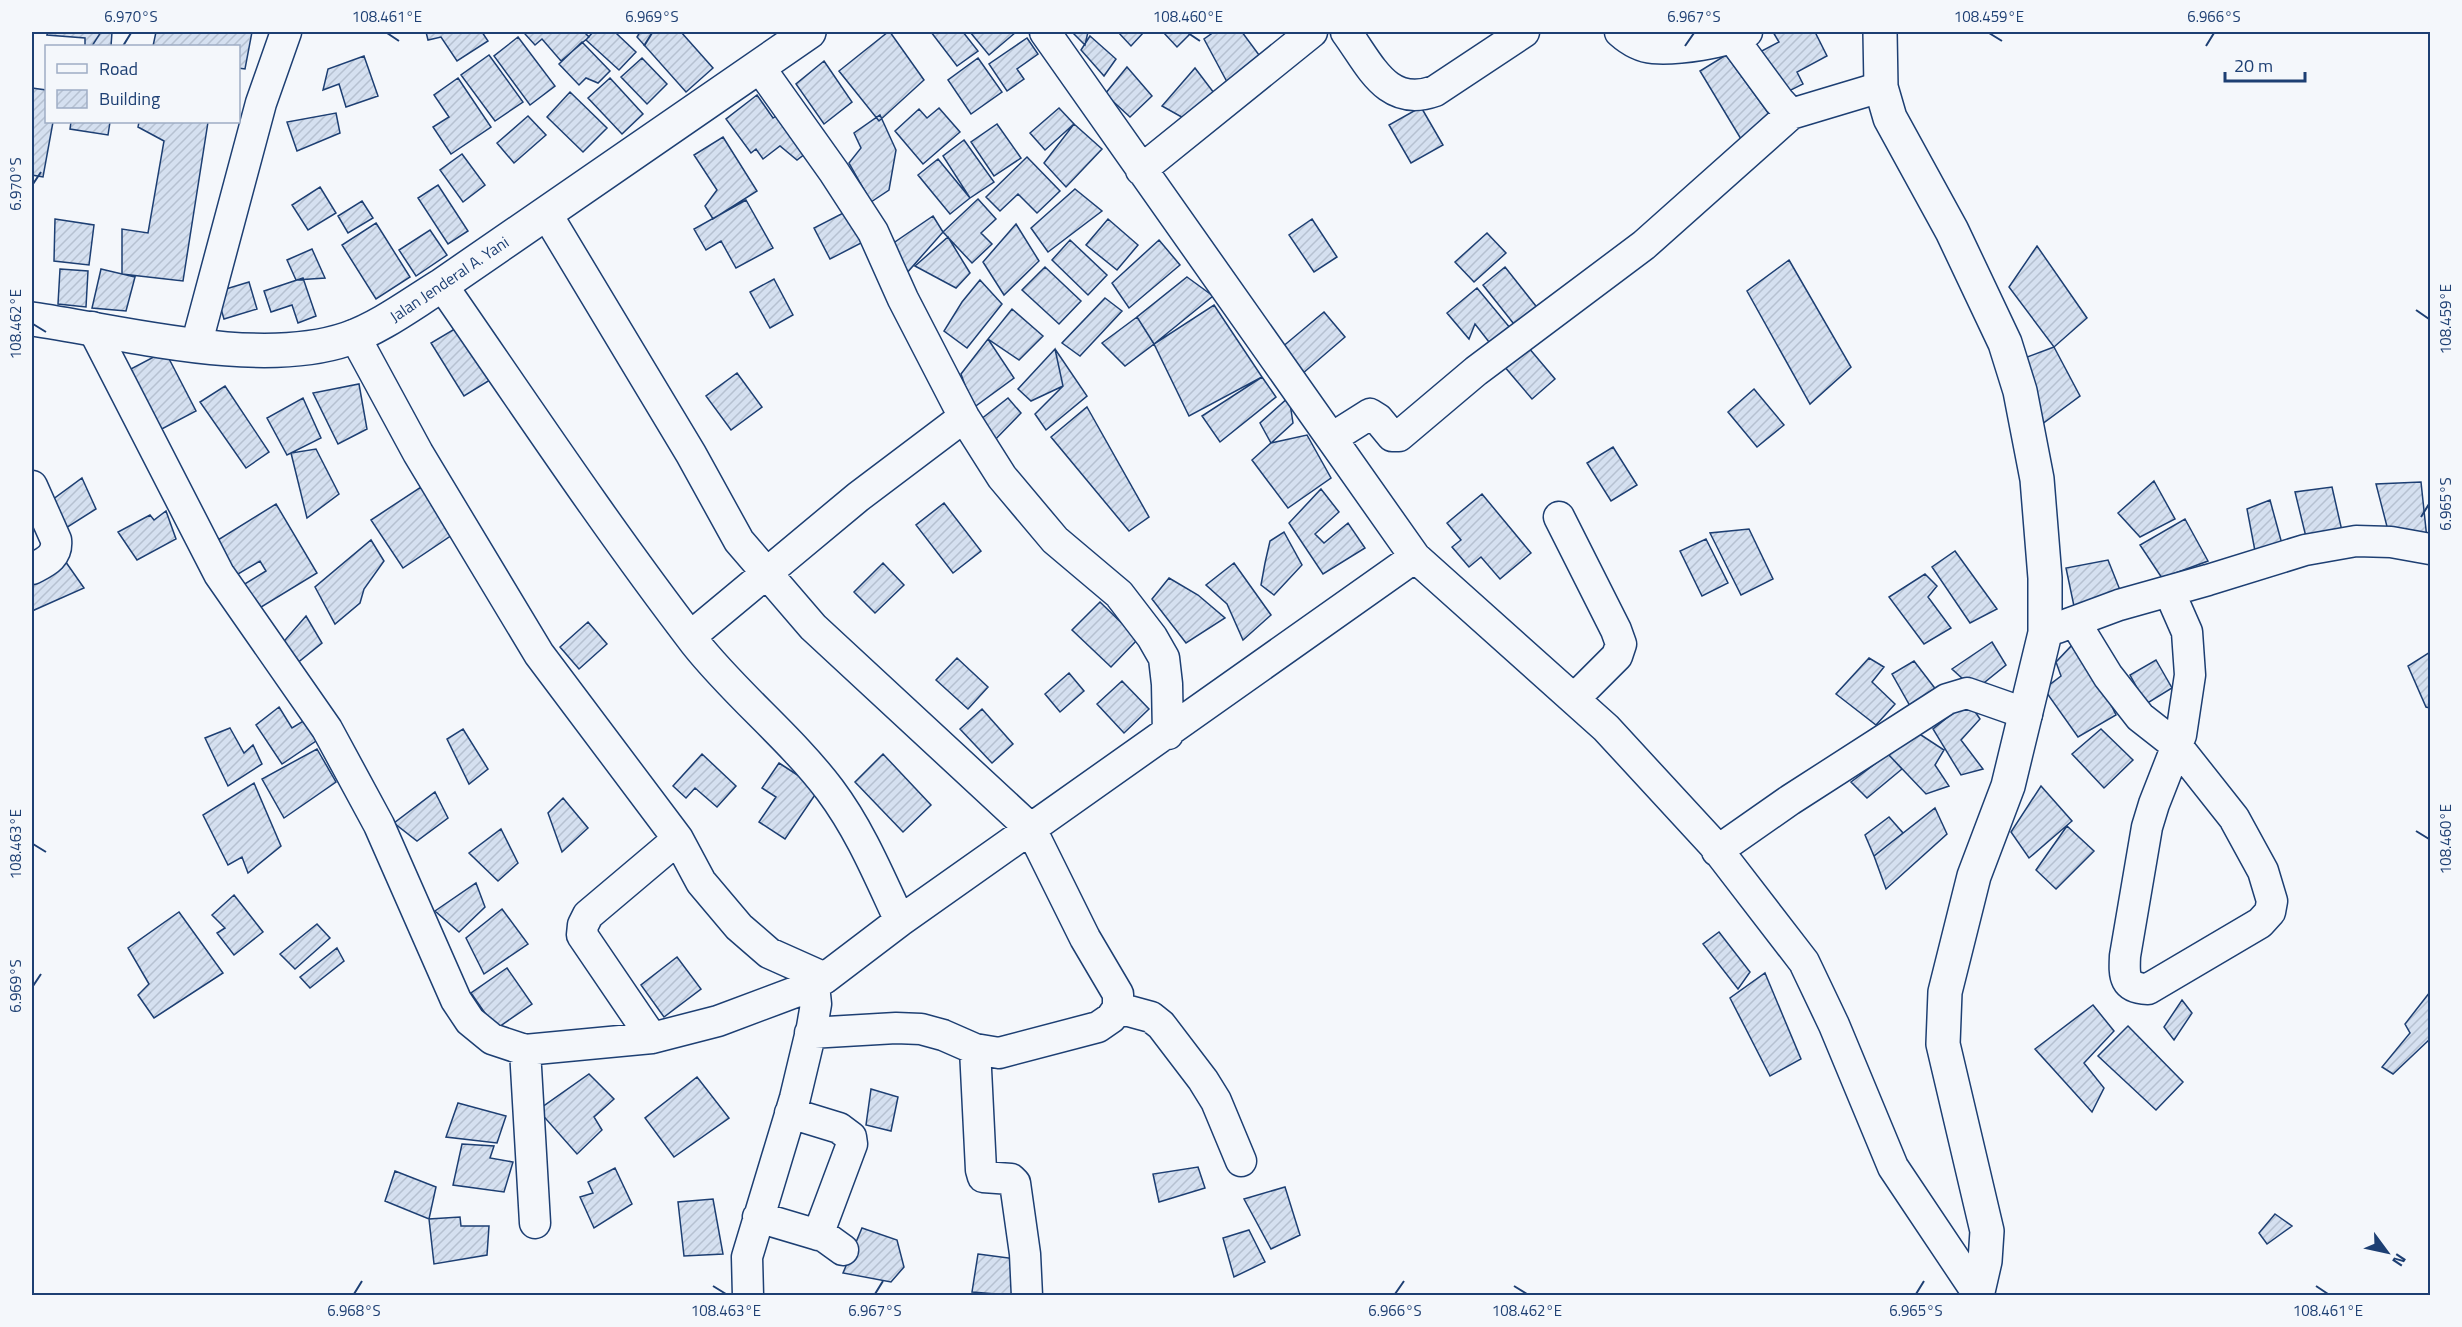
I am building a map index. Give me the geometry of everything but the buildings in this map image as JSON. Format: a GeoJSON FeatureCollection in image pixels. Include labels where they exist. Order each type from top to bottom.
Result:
{"type":"FeatureCollection","features":[{"type":"Feature","properties":{"kind":"main road","name":"Jalan Jenderal A. Yani"},"geometry":{"type":"LineString","coordinates":[[32,319],[92,327],[196,346],[249,350],[303,348],[354,335],[382,323],[442,285],[760,68],[809,32]]}},
{"type":"Feature","properties":{"kind":"main road"},"geometry":{"type":"LineString","coordinates":[[1880,32],[1881,87],[1890,118],[1952,231],[2005,343],[2020,391],[2037,479],[2044,578],[2060,627],[2027,714],[2008,786],[1974,876],[1945,992],[1943,1044],[1975,1170],[1987,1231],[1985,1261],[1977,1295]]}},
{"type":"Feature","properties":{"kind":"street"},"geometry":{"type":"LineString","coordinates":[[196,346],[261,103],[286,32]]}},
{"type":"Feature","properties":{"kind":"street"},"geometry":{"type":"LineString","coordinates":[[1045,32],[1415,557],[1606,728],[1718,851],[1804,962],[1834,1025],[1893,1167],[1977,1295]]}},
{"type":"Feature","properties":{"kind":"street"},"geometry":{"type":"LineString","coordinates":[[1141,170],[1312,32]]}},
{"type":"Feature","properties":{"kind":"street"},"geometry":{"type":"LineString","coordinates":[[1346,32],[1383,81],[1395,93],[1419,97],[1436,91],[1524,32]]}},
{"type":"Feature","properties":{"kind":"street"},"geometry":{"type":"LineString","coordinates":[[1620,32],[1632,42],[1652,49],[1695,46],[1739,34],[1779,101],[1791,114]]}},
{"type":"Feature","properties":{"kind":"street"},"geometry":{"type":"LineString","coordinates":[[760,68],[834,172],[873,232],[903,299],[964,417],[1002,477],[1055,540],[1119,594],[1152,637],[1164,658],[1168,734]]}},
{"type":"Feature","properties":{"kind":"street"},"geometry":{"type":"LineString","coordinates":[[1332,438],[1370,414],[1378,419],[1392,436],[1399,436],[1476,371],[1644,245],[1791,114],[1881,87]]}},
{"type":"Feature","properties":{"kind":"street"},"geometry":{"type":"LineString","coordinates":[[92,327],[219,574],[327,729],[379,825],[456,1000],[470,1021],[492,1040],[525,1050],[652,1038],[718,1022],[815,1006],[896,1028],[921,1029],[943,1035],[975,1049],[999,1053],[1098,1027],[1111,1018],[1118,1008],[1118,994],[1085,938],[1031,829],[813,627],[739,541],[691,454],[546,213]]}},
{"type":"Feature","properties":{"kind":"street"},"geometry":{"type":"LineString","coordinates":[[442,285],[605,521],[691,636],[737,692],[830,790],[866,847],[900,921]]}},
{"type":"Feature","properties":{"kind":"street"},"geometry":{"type":"LineString","coordinates":[[354,335],[418,453],[539,654],[678,839],[700,882],[739,927],[769,952],[815,1006]]}},
{"type":"Feature","properties":{"kind":"street"},"geometry":{"type":"LineString","coordinates":[[691,636],[858,497],[964,417]]}},
{"type":"Feature","properties":{"kind":"street"},"geometry":{"type":"LineString","coordinates":[[32,486],[57,546],[48,560],[32,569]]}},
{"type":"Feature","properties":{"kind":"street"},"geometry":{"type":"LineString","coordinates":[[1559,517],[1621,644],[1617,656],[1574,699]]}},
{"type":"Feature","properties":{"kind":"street"},"geometry":{"type":"LineString","coordinates":[[2169,591],[2187,632],[2190,652],[2189,684],[2181,735],[2177,746],[2154,804],[2141,855],[2124,974],[2127,981],[2135,988],[2148,988],[2156,985],[2260,923],[2267,917],[2272,905],[2262,871],[2235,818],[2177,746],[2140,717],[2108,676],[2060,627],[2119,604],[2305,550],[2356,541],[2391,542],[2430,549]]}},
{"type":"Feature","properties":{"kind":"street"},"geometry":{"type":"LineString","coordinates":[[748,1296],[747,1257],[790,1113],[815,1006],[900,921],[1168,734],[1415,557]]}},
{"type":"Feature","properties":{"kind":"street"},"geometry":{"type":"LineString","coordinates":[[1718,851],[1790,800],[1947,699],[1967,693],[2027,714]]}},
{"type":"Feature","properties":{"kind":"street"},"geometry":{"type":"LineString","coordinates":[[652,1038],[582,934],[583,925],[588,915],[678,839]]}},
{"type":"Feature","properties":{"kind":"street"},"geometry":{"type":"LineString","coordinates":[[1118,1008],[1151,1017],[1161,1025],[1216,1101],[1241,1161]]}},
{"type":"Feature","properties":{"kind":"street"},"geometry":{"type":"LineString","coordinates":[[975,1049],[981,1170],[983,1177],[1011,1179],[1015,1183],[1025,1254],[1027,1296]]}},
{"type":"Feature","properties":{"kind":"street"},"geometry":{"type":"LineString","coordinates":[[525,1050],[535,1223]]}},
{"type":"Feature","properties":{"kind":"street"},"geometry":{"type":"LineString","coordinates":[[790,1113],[839,1128],[851,1137],[852,1144],[818,1235]]}},
{"type":"Feature","properties":{"kind":"street"},"geometry":{"type":"LineString","coordinates":[[758,1217],[831,1240],[843,1250]]}}]}
